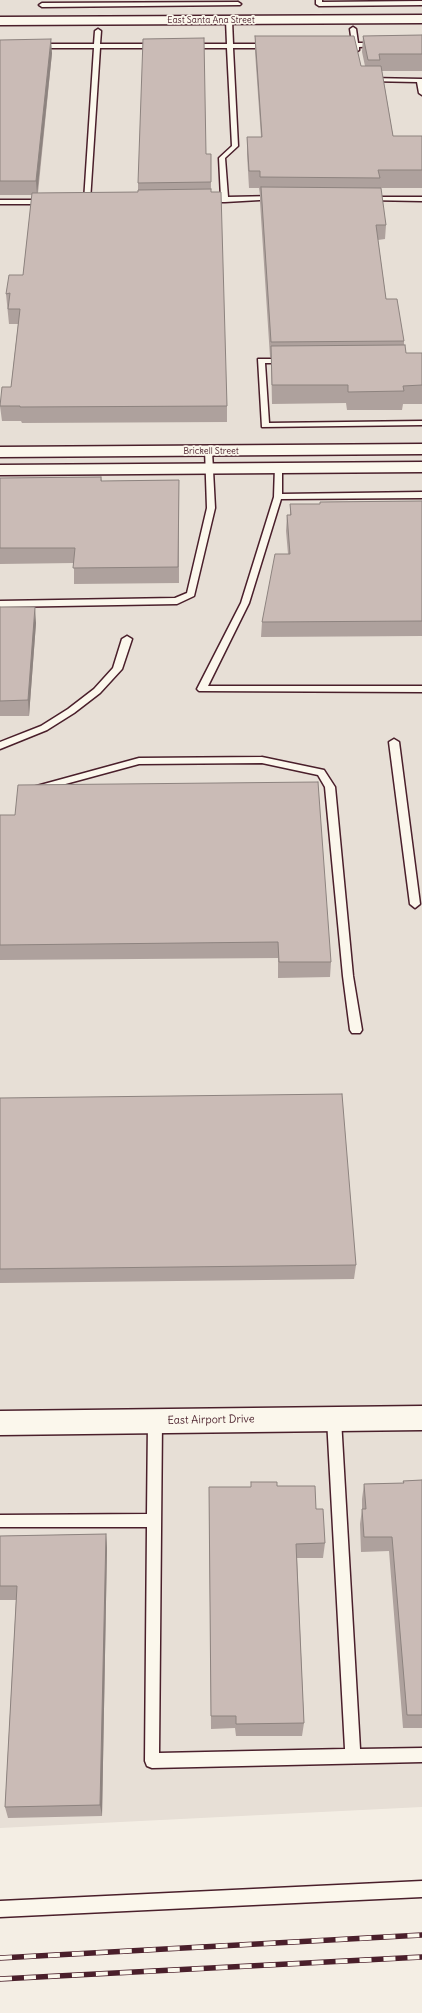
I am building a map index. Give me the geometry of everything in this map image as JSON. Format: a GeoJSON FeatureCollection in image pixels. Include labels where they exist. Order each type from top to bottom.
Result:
{"type":"FeatureCollection","features":[{"type":"Feature","properties":{"kind":"street","name":"East Santa Ana Street"},"geometry":{"type":"LineString","coordinates":[[0,31],[98,31],[422,18]]}},
{"type":"Feature","properties":{"kind":"street","name":"East Santa Ana Street"},"geometry":{"type":"LineString","coordinates":[[0,21],[353,29],[422,29]]}},
{"type":"Feature","properties":{"kind":"street","name":"Brickell Street"},"geometry":{"type":"LineString","coordinates":[[0,452],[422,449]]}},
{"type":"Feature","properties":{"kind":"street","name":"Brickell Street"},"geometry":{"type":"LineString","coordinates":[[0,470],[422,467]]}},
{"type":"Feature","properties":{"kind":"street","name":"East Airport Drive"},"geometry":{"type":"LineString","coordinates":[[0,1423],[422,1418]]}},
{"type":"Feature","properties":{"kind":"lane"},"geometry":{"type":"LineString","coordinates":[[319,0],[319,4],[422,3]]}},
{"type":"Feature","properties":{"kind":"lane"},"geometry":{"type":"LineString","coordinates":[[42,5],[238,4]]}},
{"type":"Feature","properties":{"kind":"lane"},"geometry":{"type":"LineString","coordinates":[[225,200],[222,158],[235,146],[229,25]]}},
{"type":"Feature","properties":{"kind":"lane"},"geometry":{"type":"LineString","coordinates":[[353,29],[358,59]]}},
{"type":"Feature","properties":{"kind":"lane"},"geometry":{"type":"LineString","coordinates":[[87,202],[98,31]]}},
{"type":"Feature","properties":{"kind":"lane"},"geometry":{"type":"LineString","coordinates":[[331,45],[385,45]]}},
{"type":"Feature","properties":{"kind":"lane"},"geometry":{"type":"LineString","coordinates":[[30,46],[167,46]]}},
{"type":"Feature","properties":{"kind":"lane"},"geometry":{"type":"LineString","coordinates":[[183,46],[276,46]]}},
{"type":"Feature","properties":{"kind":"lane"},"geometry":{"type":"LineString","coordinates":[[363,80],[420,80],[422,93]]}},
{"type":"Feature","properties":{"kind":"lane"},"geometry":{"type":"LineString","coordinates":[[202,200],[284,198]]}},
{"type":"Feature","properties":{"kind":"lane"},"geometry":{"type":"LineString","coordinates":[[360,199],[422,199]]}},
{"type":"Feature","properties":{"kind":"lane"},"geometry":{"type":"LineString","coordinates":[[79,202],[95,201]]}},
{"type":"Feature","properties":{"kind":"lane"},"geometry":{"type":"LineString","coordinates":[[0,202],[56,202]]}},
{"type":"Feature","properties":{"kind":"lane"},"geometry":{"type":"LineString","coordinates":[[292,361],[261,361],[265,425],[422,423]]}},
{"type":"Feature","properties":{"kind":"lane"},"geometry":{"type":"LineString","coordinates":[[0,604],[177,601],[191,594],[211,508],[208,451]]}},
{"type":"Feature","properties":{"kind":"lane"},"geometry":{"type":"LineString","coordinates":[[278,468],[278,496],[245,603],[202,689],[422,689]]}},
{"type":"Feature","properties":{"kind":"lane"},"geometry":{"type":"LineString","coordinates":[[278,496],[422,495]]}},
{"type":"Feature","properties":{"kind":"lane"},"geometry":{"type":"LineString","coordinates":[[0,746],[44,728],[71,711],[97,691],[117,670],[127,639]]}},
{"type":"Feature","properties":{"kind":"lane"},"geometry":{"type":"LineString","coordinates":[[394,742],[415,904]]}},
{"type":"Feature","properties":{"kind":"lane"},"geometry":{"type":"LineString","coordinates":[[25,792],[139,761],[262,760],[321,772],[330,787],[348,976],[356,1030]]}},
{"type":"Feature","properties":{"kind":"lane"},"geometry":{"type":"LineString","coordinates":[[334,1419],[354,1756]]}},
{"type":"Feature","properties":{"kind":"lane"},"geometry":{"type":"LineString","coordinates":[[155,1421],[152,1761],[422,1755]]}},
{"type":"Feature","properties":{"kind":"lane"},"geometry":{"type":"LineString","coordinates":[[0,1521],[153,1520]]}},
{"type":"Feature","properties":{"kind":"lane"},"geometry":{"type":"LineString","coordinates":[[0,1909],[422,1889]]}},
{"type":"Feature","properties":{"kind":"shaded area"},"geometry":{"type":"Polygon","coordinates":[[[0,0],[422,0],[422,1807],[0,1828],[0,0]]]}},
{"type":"Feature","properties":{"kind":"building"},"geometry":{"type":"Polygon","coordinates":[[[422,35],[422,54],[379,54],[380,60],[368,60],[363,36],[422,35]]]}},
{"type":"Feature","properties":{"kind":"building"},"geometry":{"type":"Polygon","coordinates":[[[255,36],[354,36],[361,66],[381,66],[393,136],[422,136],[422,170],[378,170],[380,178],[260,177],[260,171],[249,171],[247,137],[262,137],[255,36]]]}},
{"type":"Feature","properties":{"kind":"building"},"geometry":{"type":"Polygon","coordinates":[[[204,38],[206,154],[211,154],[211,182],[138,183],[143,39],[204,38]]]}},
{"type":"Feature","properties":{"kind":"building"},"geometry":{"type":"Polygon","coordinates":[[[51,39],[36,181],[0,181],[0,40],[51,39]]]}},
{"type":"Feature","properties":{"kind":"building"},"geometry":{"type":"Polygon","coordinates":[[[261,187],[381,188],[386,225],[376,225],[386,299],[397,299],[404,341],[271,342],[261,187]]]}},
{"type":"Feature","properties":{"kind":"building"},"geometry":{"type":"Polygon","coordinates":[[[211,189],[211,192],[221,192],[227,406],[0,406],[2,387],[11,387],[20,309],[8,309],[10,293],[6,294],[9,275],[23,275],[32,193],[138,192],[138,190],[211,189]]]}},
{"type":"Feature","properties":{"kind":"building"},"geometry":{"type":"Polygon","coordinates":[[[405,345],[406,353],[422,353],[422,385],[403,386],[404,391],[348,392],[348,385],[272,385],[271,346],[405,345]]]}},
{"type":"Feature","properties":{"kind":"building"},"geometry":{"type":"Polygon","coordinates":[[[101,477],[101,481],[179,480],[178,567],[73,568],[75,548],[0,548],[0,478],[101,477]]]}},
{"type":"Feature","properties":{"kind":"building"},"geometry":{"type":"Polygon","coordinates":[[[422,501],[422,621],[262,622],[275,554],[290,554],[287,515],[291,515],[290,504],[320,504],[320,502],[422,501]]]}},
{"type":"Feature","properties":{"kind":"building"},"geometry":{"type":"Polygon","coordinates":[[[0,607],[35,607],[28,700],[0,701],[0,607]]]}},
{"type":"Feature","properties":{"kind":"building"},"geometry":{"type":"Polygon","coordinates":[[[318,782],[331,962],[279,962],[278,942],[0,945],[0,815],[15,815],[18,785],[318,782]]]}},
{"type":"Feature","properties":{"kind":"building"},"geometry":{"type":"Polygon","coordinates":[[[342,1094],[356,1265],[0,1269],[0,1098],[342,1094]]]}},
{"type":"Feature","properties":{"kind":"building"},"geometry":{"type":"Polygon","coordinates":[[[422,1480],[422,1715],[407,1715],[392,1537],[364,1537],[362,1509],[366,1509],[364,1484],[404,1483],[403,1481],[422,1480]]]}},
{"type":"Feature","properties":{"kind":"building"},"geometry":{"type":"Polygon","coordinates":[[[251,1482],[277,1482],[277,1486],[315,1486],[316,1509],[323,1509],[325,1543],[296,1544],[304,1723],[236,1724],[236,1716],[211,1716],[209,1487],[251,1487],[251,1482]]]}},
{"type":"Feature","properties":{"kind":"building"},"geometry":{"type":"Polygon","coordinates":[[[106,1534],[100,1805],[5,1807],[17,1586],[0,1586],[0,1536],[106,1534]]]}},
{"type":"Feature","properties":{"kind":"railway"},"geometry":{"type":"LineString","coordinates":[[0,1958],[422,1935]]}},
{"type":"Feature","properties":{"kind":"railway"},"geometry":{"type":"LineString","coordinates":[[0,1979],[422,1957]]}}]}
